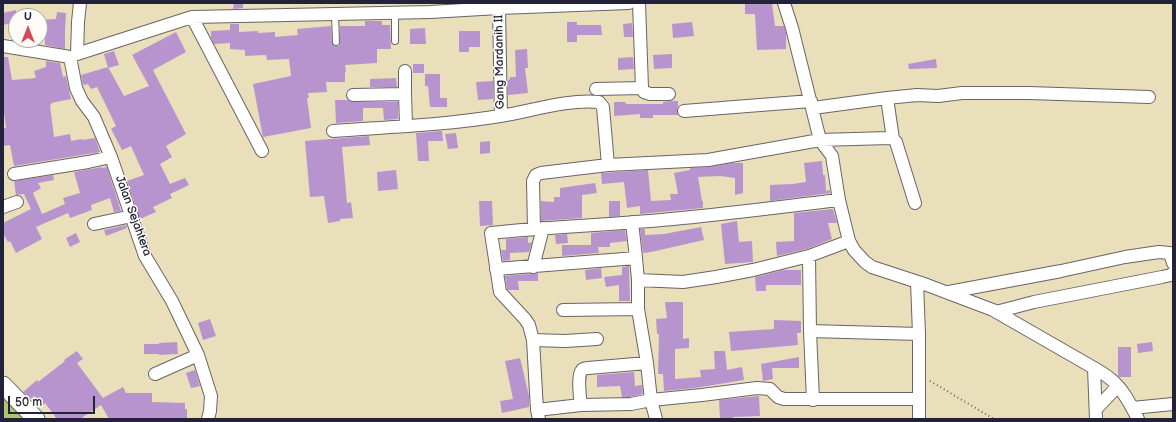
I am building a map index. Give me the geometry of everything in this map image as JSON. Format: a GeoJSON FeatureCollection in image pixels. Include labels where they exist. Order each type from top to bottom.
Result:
{"type":"FeatureCollection","features":[{"type":"Feature","properties":{"kind":"main road"},"geometry":{"type":"LineString","coordinates":[[3,385],[36,419]]}},
{"type":"Feature","properties":{"kind":"street","name":"Jalan Sejahtera"},"geometry":{"type":"LineString","coordinates":[[80,3],[73,56],[76,88],[82,101],[94,118],[111,157],[145,256],[172,301],[198,355],[211,396],[208,419]]}},
{"type":"Feature","properties":{"kind":"street"},"geometry":{"type":"LineString","coordinates":[[3,46],[73,56],[192,17],[430,12],[473,6],[499,8],[629,3]]}},
{"type":"Feature","properties":{"kind":"street"},"geometry":{"type":"LineString","coordinates":[[639,3],[642,88],[646,94],[669,94]]}},
{"type":"Feature","properties":{"kind":"street"},"geometry":{"type":"LineString","coordinates":[[784,3],[792,28],[820,140],[832,156],[839,200],[849,241],[854,250],[872,267],[980,304],[1094,368],[1118,386],[1138,419]]}},
{"type":"Feature","properties":{"kind":"street","name":"Gang Mardanih II"},"geometry":{"type":"LineString","coordinates":[[499,8],[501,116]]}},
{"type":"Feature","properties":{"kind":"street"},"geometry":{"type":"LineString","coordinates":[[192,17],[262,151]]}},
{"type":"Feature","properties":{"kind":"street"},"geometry":{"type":"LineString","coordinates":[[405,71],[406,126]]}},
{"type":"Feature","properties":{"kind":"street"},"geometry":{"type":"LineString","coordinates":[[596,89],[642,88]]}},
{"type":"Feature","properties":{"kind":"street"},"geometry":{"type":"LineString","coordinates":[[684,111],[812,105],[917,95],[938,96],[962,93],[1022,93],[1148,97]]}},
{"type":"Feature","properties":{"kind":"street"},"geometry":{"type":"LineString","coordinates":[[353,95],[406,94]]}},
{"type":"Feature","properties":{"kind":"street"},"geometry":{"type":"LineString","coordinates":[[887,98],[893,140]]}},
{"type":"Feature","properties":{"kind":"street"},"geometry":{"type":"LineString","coordinates":[[333,131],[406,126],[501,116],[544,106],[589,101],[599,102],[603,107],[608,166]]}},
{"type":"Feature","properties":{"kind":"street"},"geometry":{"type":"LineString","coordinates":[[533,267],[538,228],[533,181],[536,175],[541,173],[608,166],[708,160],[820,140],[889,138],[896,142],[915,203]]}},
{"type":"Feature","properties":{"kind":"street"},"geometry":{"type":"LineString","coordinates":[[14,174],[80,164],[111,157]]}},
{"type":"Feature","properties":{"kind":"street"},"geometry":{"type":"LineString","coordinates":[[839,200],[681,218],[588,226],[538,228],[491,233],[500,292],[530,325],[533,340],[538,414],[581,405],[631,404],[651,400],[757,388],[770,389],[778,397],[784,399],[919,399]]}},
{"type":"Feature","properties":{"kind":"street"},"geometry":{"type":"LineString","coordinates":[[3,206],[17,202]]}},
{"type":"Feature","properties":{"kind":"street"},"geometry":{"type":"LineString","coordinates":[[94,224],[132,216]]}},
{"type":"Feature","properties":{"kind":"street"},"geometry":{"type":"LineString","coordinates":[[632,222],[638,280],[638,309],[647,363],[651,400],[656,419]]}},
{"type":"Feature","properties":{"kind":"street"},"geometry":{"type":"LineString","coordinates":[[638,280],[683,282],[753,270],[809,256],[849,241]]}},
{"type":"Feature","properties":{"kind":"street"},"geometry":{"type":"LineString","coordinates":[[947,292],[1061,271],[1125,257],[1159,252],[1170,253],[1173,263]]}},
{"type":"Feature","properties":{"kind":"street"},"geometry":{"type":"LineString","coordinates":[[809,256],[813,400]]}},
{"type":"Feature","properties":{"kind":"street"},"geometry":{"type":"LineString","coordinates":[[496,269],[636,258]]}},
{"type":"Feature","properties":{"kind":"street"},"geometry":{"type":"LineString","coordinates":[[996,312],[1034,302],[1167,276],[1173,273]]}},
{"type":"Feature","properties":{"kind":"street"},"geometry":{"type":"LineString","coordinates":[[917,282],[919,334],[919,419]]}},
{"type":"Feature","properties":{"kind":"street"},"geometry":{"type":"LineString","coordinates":[[563,310],[638,309]]}},
{"type":"Feature","properties":{"kind":"street"},"geometry":{"type":"LineString","coordinates":[[810,331],[919,334]]}},
{"type":"Feature","properties":{"kind":"street"},"geometry":{"type":"LineString","coordinates":[[533,340],[565,341],[597,339]]}},
{"type":"Feature","properties":{"kind":"street"},"geometry":{"type":"LineString","coordinates":[[155,374],[198,355]]}},
{"type":"Feature","properties":{"kind":"street"},"geometry":{"type":"LineString","coordinates":[[581,405],[580,378],[583,370],[588,368],[647,363]]}},
{"type":"Feature","properties":{"kind":"street"},"geometry":{"type":"LineString","coordinates":[[1094,368],[1096,414]]}},
{"type":"Feature","properties":{"kind":"street"},"geometry":{"type":"LineString","coordinates":[[1096,414],[1118,386]]}},
{"type":"Feature","properties":{"kind":"street"},"geometry":{"type":"LineString","coordinates":[[1132,408],[1173,404]]}},
{"type":"Feature","properties":{"kind":"lane"},"geometry":{"type":"LineString","coordinates":[[395,13],[395,41]]}},
{"type":"Feature","properties":{"kind":"lane"},"geometry":{"type":"LineString","coordinates":[[335,14],[336,42]]}},
{"type":"Feature","properties":{"kind":"path"},"geometry":{"type":"LineString","coordinates":[[919,375],[994,419]]}},
{"type":"Feature","properties":{"kind":"green space"},"geometry":{"type":"Polygon","coordinates":[[[3,383],[36,419],[3,419],[3,383]]]}},
{"type":"Feature","properties":{"kind":"building"},"geometry":{"type":"Polygon","coordinates":[[[234,3],[243,3],[243,8],[233,9],[234,3]]]}},
{"type":"Feature","properties":{"kind":"building"},"geometry":{"type":"Polygon","coordinates":[[[745,3],[772,3],[775,26],[784,26],[786,33],[786,49],[757,50],[755,14],[745,14],[745,3]]]}},
{"type":"Feature","properties":{"kind":"building"},"geometry":{"type":"Polygon","coordinates":[[[8,12],[8,24],[3,25],[3,13],[8,12]]]}},
{"type":"Feature","properties":{"kind":"building"},"geometry":{"type":"Polygon","coordinates":[[[57,12],[66,13],[65,49],[48,46],[48,20],[56,19],[57,12]]]}},
{"type":"Feature","properties":{"kind":"building"},"geometry":{"type":"Polygon","coordinates":[[[365,21],[382,21],[382,25],[390,25],[391,49],[377,49],[377,63],[345,65],[345,82],[326,82],[327,92],[308,93],[309,98],[307,98],[311,128],[263,137],[253,84],[291,76],[289,59],[267,60],[266,55],[245,56],[245,50],[230,49],[230,43],[214,44],[211,38],[211,31],[230,30],[230,24],[239,24],[239,32],[275,32],[275,37],[298,35],[297,29],[331,26],[332,43],[334,46],[339,46],[340,26],[365,26],[365,21]]]}},
{"type":"Feature","properties":{"kind":"building"},"geometry":{"type":"Polygon","coordinates":[[[567,22],[577,22],[577,25],[601,25],[602,35],[577,35],[577,42],[567,42],[567,22]]]}},
{"type":"Feature","properties":{"kind":"building"},"geometry":{"type":"Polygon","coordinates":[[[692,22],[694,36],[673,38],[672,24],[692,22]]]}},
{"type":"Feature","properties":{"kind":"building"},"geometry":{"type":"Polygon","coordinates":[[[632,23],[633,37],[624,37],[623,24],[632,23]]]}},
{"type":"Feature","properties":{"kind":"building"},"geometry":{"type":"Polygon","coordinates":[[[425,28],[426,44],[410,44],[410,29],[425,28]]]}},
{"type":"Feature","properties":{"kind":"building"},"geometry":{"type":"Polygon","coordinates":[[[459,31],[480,31],[480,47],[469,47],[469,52],[459,52],[459,31]]]}},
{"type":"Feature","properties":{"kind":"building"},"geometry":{"type":"Polygon","coordinates":[[[176,32],[186,52],[153,70],[186,134],[166,146],[172,157],[160,164],[170,184],[185,178],[189,185],[170,194],[172,198],[153,207],[156,212],[140,219],[127,181],[144,175],[131,146],[122,150],[111,129],[116,126],[97,87],[91,89],[88,84],[83,85],[81,75],[108,67],[124,96],[149,86],[132,55],[176,32]]]}},
{"type":"Feature","properties":{"kind":"building"},"geometry":{"type":"Polygon","coordinates":[[[527,49],[528,68],[525,68],[528,93],[508,95],[508,80],[510,77],[516,77],[515,50],[527,49]]]}},
{"type":"Feature","properties":{"kind":"building"},"geometry":{"type":"Polygon","coordinates":[[[114,51],[119,65],[108,68],[104,54],[114,51]]]}},
{"type":"Feature","properties":{"kind":"building"},"geometry":{"type":"Polygon","coordinates":[[[672,54],[672,68],[654,69],[653,55],[672,54]]]}},
{"type":"Feature","properties":{"kind":"building"},"geometry":{"type":"Polygon","coordinates":[[[3,57],[8,57],[12,80],[36,78],[34,71],[46,67],[46,61],[60,63],[63,77],[66,76],[71,99],[51,103],[52,104],[50,105],[54,137],[70,134],[71,141],[95,138],[100,152],[14,166],[10,145],[3,146],[3,128],[6,128],[3,104],[3,57]]]}},
{"type":"Feature","properties":{"kind":"building"},"geometry":{"type":"Polygon","coordinates":[[[633,57],[634,69],[618,70],[618,58],[633,57]]]}},
{"type":"Feature","properties":{"kind":"building"},"geometry":{"type":"Polygon","coordinates":[[[936,59],[937,68],[909,69],[908,64],[936,59]]]}},
{"type":"Feature","properties":{"kind":"building"},"geometry":{"type":"Polygon","coordinates":[[[413,64],[424,64],[424,73],[413,73],[413,64]]]}},
{"type":"Feature","properties":{"kind":"building"},"geometry":{"type":"Polygon","coordinates":[[[425,74],[440,74],[440,98],[447,98],[447,107],[430,107],[428,86],[425,86],[425,74]]]}},
{"type":"Feature","properties":{"kind":"building"},"geometry":{"type":"Polygon","coordinates":[[[396,78],[397,87],[370,87],[370,79],[396,78]]]}},
{"type":"Feature","properties":{"kind":"building"},"geometry":{"type":"Polygon","coordinates":[[[493,81],[493,99],[478,100],[476,82],[493,81]]]}},
{"type":"Feature","properties":{"kind":"building"},"geometry":{"type":"Polygon","coordinates":[[[335,100],[347,100],[353,102],[398,102],[398,119],[384,120],[383,108],[363,108],[363,121],[336,123],[335,100]]]}},
{"type":"Feature","properties":{"kind":"building"},"geometry":{"type":"Polygon","coordinates":[[[678,101],[678,115],[653,115],[653,118],[640,118],[640,114],[614,116],[614,102],[625,102],[626,104],[663,104],[663,102],[678,101]]]}},
{"type":"Feature","properties":{"kind":"building"},"geometry":{"type":"Polygon","coordinates":[[[442,131],[443,141],[428,141],[429,161],[418,161],[416,133],[442,131]]]}},
{"type":"Feature","properties":{"kind":"building"},"geometry":{"type":"Polygon","coordinates":[[[456,133],[458,148],[448,149],[445,134],[456,133]]]}},
{"type":"Feature","properties":{"kind":"building"},"geometry":{"type":"Polygon","coordinates":[[[369,136],[370,145],[342,147],[347,203],[351,202],[353,218],[340,219],[340,221],[328,223],[324,196],[310,197],[305,141],[369,136]]]}},
{"type":"Feature","properties":{"kind":"building"},"geometry":{"type":"Polygon","coordinates":[[[490,141],[490,153],[480,154],[480,142],[490,141]]]}},
{"type":"Feature","properties":{"kind":"building"},"geometry":{"type":"Polygon","coordinates":[[[822,161],[826,191],[830,190],[830,193],[770,201],[770,185],[806,182],[804,163],[822,161]]]}},
{"type":"Feature","properties":{"kind":"building"},"geometry":{"type":"Polygon","coordinates":[[[732,163],[743,163],[743,193],[735,195],[735,178],[721,176],[698,177],[703,208],[640,214],[640,206],[627,208],[624,182],[602,184],[601,173],[648,170],[651,201],[671,200],[670,194],[678,194],[674,173],[690,170],[690,168],[709,167],[732,163]]]}},
{"type":"Feature","properties":{"kind":"building"},"geometry":{"type":"Polygon","coordinates":[[[107,167],[121,211],[114,212],[110,198],[91,205],[92,210],[70,218],[68,213],[36,227],[42,239],[16,253],[10,241],[8,242],[3,233],[3,223],[31,209],[24,194],[16,195],[14,181],[53,175],[54,180],[38,183],[41,188],[33,193],[42,214],[65,204],[63,198],[80,193],[74,172],[107,167]]]}},
{"type":"Feature","properties":{"kind":"building"},"geometry":{"type":"Polygon","coordinates":[[[396,170],[398,189],[378,191],[377,172],[396,170]]]}},
{"type":"Feature","properties":{"kind":"building"},"geometry":{"type":"Polygon","coordinates":[[[595,183],[597,193],[582,195],[582,218],[541,221],[541,201],[554,202],[554,197],[560,197],[560,188],[595,183]]]}},
{"type":"Feature","properties":{"kind":"building"},"geometry":{"type":"Polygon","coordinates":[[[479,201],[492,201],[493,225],[480,226],[479,201]]]}},
{"type":"Feature","properties":{"kind":"building"},"geometry":{"type":"Polygon","coordinates":[[[609,201],[620,201],[620,216],[609,217],[609,201]]]}},
{"type":"Feature","properties":{"kind":"building"},"geometry":{"type":"Polygon","coordinates":[[[833,209],[837,223],[828,223],[832,239],[807,249],[777,256],[776,242],[794,241],[794,213],[833,209]]]}},
{"type":"Feature","properties":{"kind":"building"},"geometry":{"type":"Polygon","coordinates":[[[737,221],[739,242],[752,241],[753,262],[725,264],[721,224],[737,221]]]}},
{"type":"Feature","properties":{"kind":"building"},"geometry":{"type":"Polygon","coordinates":[[[126,225],[127,228],[106,236],[104,230],[126,225]]]}},
{"type":"Feature","properties":{"kind":"building"},"geometry":{"type":"Polygon","coordinates":[[[701,227],[704,240],[643,253],[640,229],[645,229],[645,235],[664,234],[701,227]]]}},
{"type":"Feature","properties":{"kind":"building"},"geometry":{"type":"Polygon","coordinates":[[[625,230],[627,241],[610,243],[610,247],[598,247],[599,253],[562,256],[562,245],[591,245],[591,233],[625,230]]]}},
{"type":"Feature","properties":{"kind":"building"},"geometry":{"type":"Polygon","coordinates":[[[76,233],[80,242],[70,247],[66,238],[76,233]]]}},
{"type":"Feature","properties":{"kind":"building"},"geometry":{"type":"Polygon","coordinates":[[[567,234],[568,243],[556,244],[555,235],[567,234]]]}},
{"type":"Feature","properties":{"kind":"building"},"geometry":{"type":"Polygon","coordinates":[[[528,237],[528,243],[532,242],[529,252],[510,253],[510,260],[503,261],[501,250],[506,250],[506,239],[528,237]]]}},
{"type":"Feature","properties":{"kind":"building"},"geometry":{"type":"Polygon","coordinates":[[[629,266],[630,301],[619,301],[619,285],[606,287],[604,277],[622,275],[622,267],[629,266]]]}},
{"type":"Feature","properties":{"kind":"building"},"geometry":{"type":"Polygon","coordinates":[[[601,268],[602,278],[586,280],[585,270],[601,268]]]}},
{"type":"Feature","properties":{"kind":"building"},"geometry":{"type":"Polygon","coordinates":[[[783,270],[801,270],[801,285],[766,285],[766,291],[756,291],[755,277],[783,270]]]}},
{"type":"Feature","properties":{"kind":"building"},"geometry":{"type":"Polygon","coordinates":[[[538,273],[538,281],[518,281],[519,290],[507,289],[505,276],[538,273]]]}},
{"type":"Feature","properties":{"kind":"building"},"geometry":{"type":"Polygon","coordinates":[[[665,302],[683,302],[683,339],[689,338],[689,348],[675,349],[675,379],[701,377],[700,370],[715,369],[714,351],[725,351],[727,370],[742,367],[744,380],[695,388],[664,391],[663,374],[658,374],[659,334],[657,334],[656,319],[667,318],[665,302]]]}},
{"type":"Feature","properties":{"kind":"building"},"geometry":{"type":"Polygon","coordinates":[[[210,319],[216,336],[203,340],[198,323],[210,319]]]}},
{"type":"Feature","properties":{"kind":"building"},"geometry":{"type":"Polygon","coordinates":[[[774,320],[801,321],[801,333],[797,333],[798,345],[731,351],[729,332],[774,329],[774,320]]]}},
{"type":"Feature","properties":{"kind":"building"},"geometry":{"type":"Polygon","coordinates":[[[177,342],[178,354],[144,354],[144,344],[177,342]]]}},
{"type":"Feature","properties":{"kind":"building"},"geometry":{"type":"Polygon","coordinates":[[[1152,342],[1153,351],[1138,353],[1137,344],[1152,342]]]}},
{"type":"Feature","properties":{"kind":"building"},"geometry":{"type":"Polygon","coordinates":[[[1118,347],[1131,347],[1131,377],[1119,377],[1118,375],[1118,347]]]}},
{"type":"Feature","properties":{"kind":"building"},"geometry":{"type":"Polygon","coordinates":[[[77,351],[83,359],[77,363],[103,398],[123,387],[126,393],[152,393],[152,402],[185,403],[185,409],[187,409],[187,419],[109,419],[101,405],[80,419],[57,419],[45,403],[43,405],[34,396],[31,399],[23,392],[77,351]]]}},
{"type":"Feature","properties":{"kind":"building"},"geometry":{"type":"Polygon","coordinates":[[[799,357],[799,368],[772,368],[773,379],[763,381],[761,364],[799,357]]]}},
{"type":"Feature","properties":{"kind":"building"},"geometry":{"type":"Polygon","coordinates":[[[520,358],[529,396],[529,407],[502,413],[500,401],[513,399],[505,361],[520,358]]]}},
{"type":"Feature","properties":{"kind":"building"},"geometry":{"type":"Polygon","coordinates":[[[195,370],[200,386],[191,388],[186,373],[195,370]]]}},
{"type":"Feature","properties":{"kind":"building"},"geometry":{"type":"Polygon","coordinates":[[[634,372],[635,386],[642,385],[643,394],[622,397],[620,386],[597,387],[597,375],[634,372]]]}},
{"type":"Feature","properties":{"kind":"building"},"geometry":{"type":"Polygon","coordinates":[[[759,396],[760,416],[720,419],[719,400],[759,396]]]}}]}
